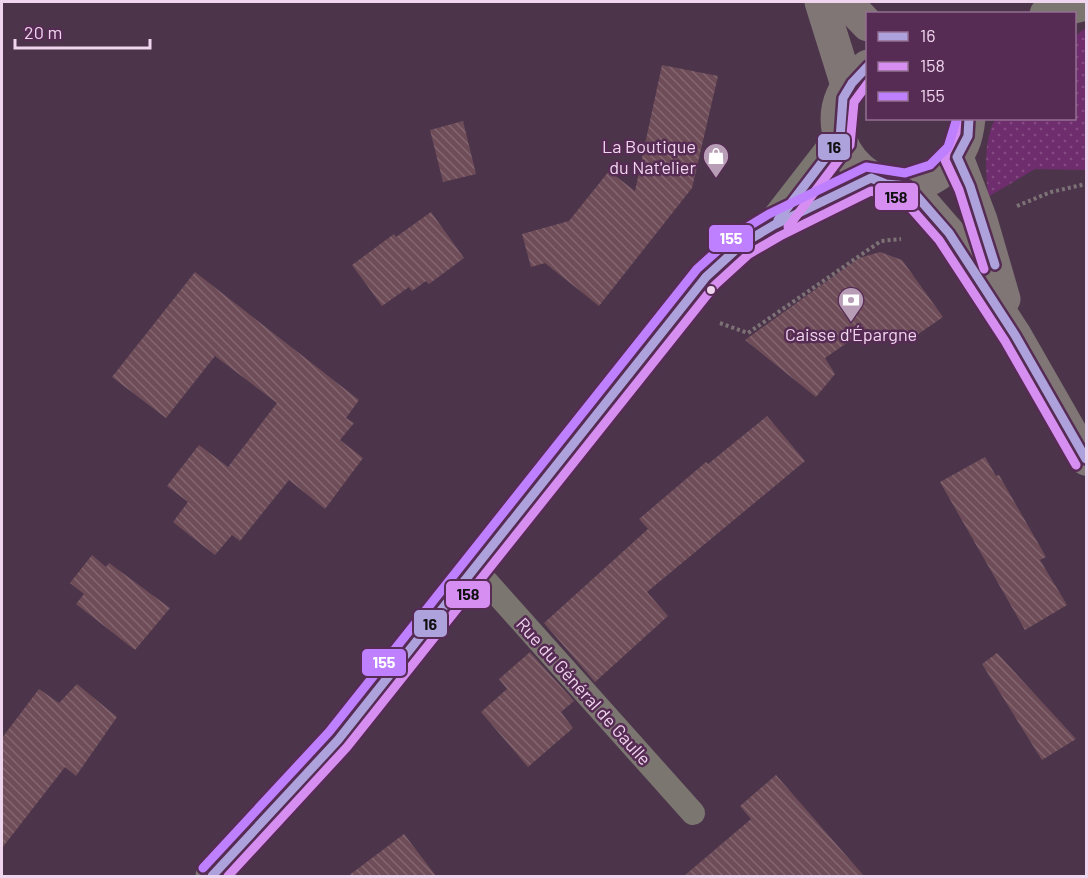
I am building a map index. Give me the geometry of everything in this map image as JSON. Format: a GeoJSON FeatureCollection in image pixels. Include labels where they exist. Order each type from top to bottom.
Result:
{"type":"FeatureCollection","features":[{"type":"Feature","properties":{"kind":"main road"},"geometry":{"type":"LineString","coordinates":[[821,2],[857,76],[838,109],[840,139],[852,162],[871,178],[886,184],[908,186],[936,177],[957,157],[968,136],[969,120]]}},
{"type":"Feature","properties":{"kind":"main road"},"geometry":{"type":"LineString","coordinates":[[846,2],[866,24]]}},
{"type":"Feature","properties":{"kind":"main road"},"geometry":{"type":"LineString","coordinates":[[957,157],[981,219],[1015,335]]}},
{"type":"Feature","properties":{"kind":"main road"},"geometry":{"type":"LineString","coordinates":[[908,186],[949,233],[1015,335],[1086,459]]}},
{"type":"Feature","properties":{"kind":"street"},"geometry":{"type":"LineString","coordinates":[[774,225],[840,139]]}},
{"type":"Feature","properties":{"kind":"street"},"geometry":{"type":"LineString","coordinates":[[212,876],[338,740],[706,277],[742,244],[774,225],[871,178]]}},
{"type":"Feature","properties":{"kind":"lane","name":"Rue du Général de Gaulle"},"geometry":{"type":"LineString","coordinates":[[475,569],[693,813]]}},
{"type":"Feature","properties":{"kind":"path"},"geometry":{"type":"LineString","coordinates":[[981,219],[1051,192],[1086,184]]}},
{"type":"Feature","properties":{"kind":"path"},"geometry":{"type":"LineString","coordinates":[[666,327],[717,321],[748,333],[881,241],[949,233]]}},
{"type":"Feature","properties":{"kind":"shaded area"},"geometry":{"type":"Polygon","coordinates":[[[1086,28],[1086,170],[1035,169],[988,197],[987,147],[995,120],[1076,120],[1076,35],[1086,28]]]}},
{"type":"Feature","properties":{"kind":"building"},"geometry":{"type":"Polygon","coordinates":[[[662,65],[718,76],[692,188],[599,306],[545,263],[531,267],[522,234],[569,221],[609,171],[635,191],[662,65]]]}},
{"type":"Feature","properties":{"kind":"building"},"geometry":{"type":"Polygon","coordinates":[[[463,121],[476,174],[443,182],[430,130],[463,121]]]}},
{"type":"Feature","properties":{"kind":"building"},"geometry":{"type":"Polygon","coordinates":[[[431,212],[464,258],[429,284],[426,281],[412,291],[409,287],[382,306],[352,265],[394,234],[396,237],[431,212]]]}},
{"type":"Feature","properties":{"kind":"building","name":"Caisse d'Épargne"},"geometry":{"type":"Polygon","coordinates":[[[880,252],[902,260],[943,317],[914,337],[867,329],[825,358],[835,374],[816,397],[745,340],[859,258],[880,252]]]}},
{"type":"Feature","properties":{"kind":"building"},"geometry":{"type":"Polygon","coordinates":[[[195,272],[359,400],[346,418],[354,423],[340,440],[363,458],[325,509],[289,480],[240,541],[232,535],[215,555],[173,522],[188,502],[167,486],[199,445],[228,467],[277,403],[215,356],[166,418],[112,377],[195,272]]]}},
{"type":"Feature","properties":{"kind":"building"},"geometry":{"type":"Polygon","coordinates":[[[767,416],[805,461],[647,592],[668,616],[595,682],[544,623],[648,529],[639,519],[706,462],[708,464],[767,416]]]}},
{"type":"Feature","properties":{"kind":"building"},"geometry":{"type":"Polygon","coordinates":[[[985,457],[996,476],[999,475],[1046,557],[1040,560],[1067,605],[1025,630],[940,482],[985,457]]]}},
{"type":"Feature","properties":{"kind":"building"},"geometry":{"type":"Polygon","coordinates":[[[92,555],[106,567],[109,563],[170,608],[135,650],[76,604],[84,594],[70,583],[92,555]]]}},
{"type":"Feature","properties":{"kind":"building"},"geometry":{"type":"Polygon","coordinates":[[[530,652],[574,701],[561,712],[573,728],[528,767],[481,712],[507,689],[499,679],[530,652]]]}},
{"type":"Feature","properties":{"kind":"building"},"geometry":{"type":"Polygon","coordinates":[[[997,653],[1076,739],[1042,760],[982,664],[997,653]]]}},
{"type":"Feature","properties":{"kind":"building"},"geometry":{"type":"Polygon","coordinates":[[[77,684],[117,717],[76,776],[65,767],[2,848],[2,738],[39,689],[59,703],[77,684]]]}},
{"type":"Feature","properties":{"kind":"building"},"geometry":{"type":"Polygon","coordinates":[[[776,775],[864,876],[684,876],[751,819],[740,806],[776,775]]]}},
{"type":"Feature","properties":{"kind":"building"},"geometry":{"type":"Polygon","coordinates":[[[404,834],[436,876],[348,876],[404,834]]]}},
{"type":"Feature","properties":{"kind":"transit line","name":"16"},"geometry":{"type":"LineString","coordinates":[[778,220],[840,139],[843,98],[852,83],[866,68]]}},
{"type":"Feature","properties":{"kind":"transit line","name":"158"},"geometry":{"type":"LineString","coordinates":[[788,227],[850,145],[854,102],[866,86]]}},
{"type":"Feature","properties":{"kind":"transit line","name":"155"},"geometry":{"type":"LineString","coordinates":[[203,868],[329,732],[697,269],[736,234],[769,214],[866,167],[905,173],[930,165],[948,147],[956,120]]}},
{"type":"Feature","properties":{"kind":"transit line","name":"158"},"geometry":{"type":"LineString","coordinates":[[957,120],[956,133],[945,160],[959,190],[984,269]]}},
{"type":"Feature","properties":{"kind":"transit line","name":"16"},"geometry":{"type":"LineString","coordinates":[[969,120],[968,136],[957,157],[970,186],[995,265]]}},
{"type":"Feature","properties":{"kind":"transit line","name":"16"},"geometry":{"type":"LineString","coordinates":[[212,876],[338,740],[706,277],[742,244],[774,225],[871,178],[886,184],[908,186],[949,233],[1015,335],[1086,459]]}},
{"type":"Feature","properties":{"kind":"transit line","name":"158"},"geometry":{"type":"LineString","coordinates":[[228,876],[347,747],[715,285],[749,254],[871,191],[902,198],[939,240],[1005,341],[1076,465]]}},
{"type":"Feature","properties":{"kind":"place","name":"La Boutique du Nat'elier"},"geometry":{"type":"Point","coordinates":[716,179]}},
{"type":"Feature","properties":{"kind":"place","name":"Caisse d'Épargne"},"geometry":{"type":"Point","coordinates":[851,323]}}]}
